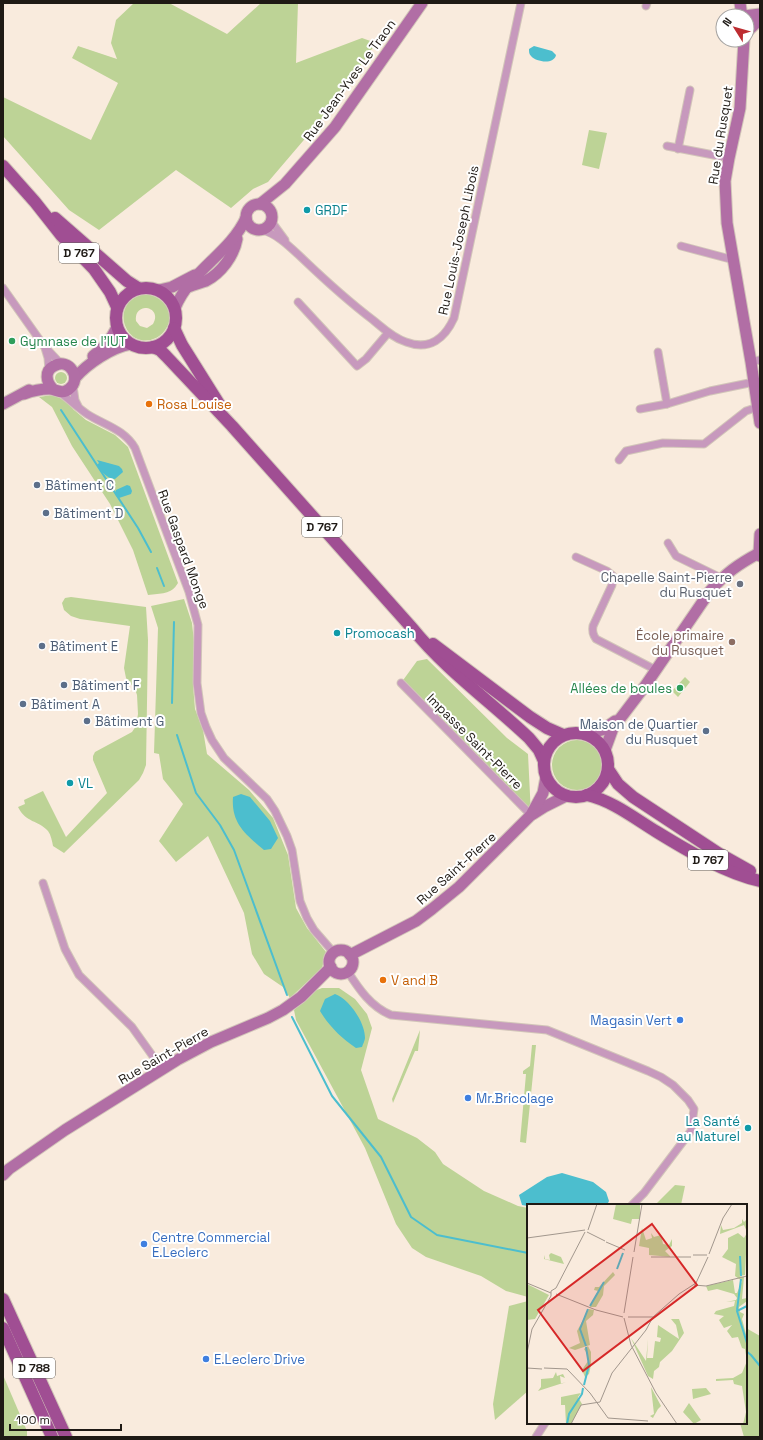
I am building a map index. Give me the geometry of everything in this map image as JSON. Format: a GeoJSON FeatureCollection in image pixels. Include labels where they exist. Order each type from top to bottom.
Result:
{"type":"FeatureCollection","features":[{"type":"Feature","properties":{"kind":"main road","name":"Rue Jean-Yves Le Traon"},"geometry":{"type":"LineString","coordinates":[[260,204],[285,184],[307,161],[346,113],[422,3]]}},
{"type":"Feature","properties":{"kind":"main road","name":"Rue du Rusquet"},"geometry":{"type":"LineString","coordinates":[[744,48],[740,108],[729,158],[725,204],[734,260],[756,361],[754,382],[760,423]]}},
{"type":"Feature","properties":{"kind":"main road","name":"D 767"},"geometry":{"type":"LineString","coordinates":[[3,166],[35,202],[61,235],[94,269],[110,292],[117,307]]}},
{"type":"Feature","properties":{"kind":"main road"},"geometry":{"type":"LineString","coordinates":[[175,308],[187,287],[200,272],[233,242],[269,225],[271,216],[285,184]]}},
{"type":"Feature","properties":{"kind":"main road","name":"D 767"},"geometry":{"type":"LineString","coordinates":[[35,202],[127,281],[138,288]]}},
{"type":"Feature","properties":{"kind":"main road"},"geometry":{"type":"LineString","coordinates":[[187,287],[206,280],[217,272],[232,255],[233,242],[250,208],[254,205],[260,204],[268,207],[271,216]]}},
{"type":"Feature","properties":{"kind":"main road"},"geometry":{"type":"LineString","coordinates":[[246,218],[247,222],[258,229]]}},
{"type":"Feature","properties":{"kind":"main road"},"geometry":{"type":"LineString","coordinates":[[159,290],[168,297],[175,308],[176,318],[174,328],[166,340],[153,347],[138,347],[131,344],[120,334],[117,327],[115,314],[117,307],[125,295],[138,288],[145,287],[159,290],[172,287],[200,272]]}},
{"type":"Feature","properties":{"kind":"main road"},"geometry":{"type":"LineString","coordinates":[[3,404],[40,384],[54,366],[74,366],[89,360],[106,345],[117,327]]}},
{"type":"Feature","properties":{"kind":"main road","name":"D 767"},"geometry":{"type":"LineString","coordinates":[[174,328],[182,345],[232,426]]}},
{"type":"Feature","properties":{"kind":"main road"},"geometry":{"type":"LineString","coordinates":[[24,394],[35,391],[67,391],[82,370],[117,348],[131,344]]}},
{"type":"Feature","properties":{"kind":"main road","name":"D 767"},"geometry":{"type":"LineString","coordinates":[[153,347],[160,350],[232,426],[412,628],[427,647],[529,738],[539,750],[544,761]]}},
{"type":"Feature","properties":{"kind":"main road"},"geometry":{"type":"LineString","coordinates":[[65,365],[73,371],[74,382]]}},
{"type":"Feature","properties":{"kind":"main road"},"geometry":{"type":"LineString","coordinates":[[48,374],[49,386],[56,391]]}},
{"type":"Feature","properties":{"kind":"main road"},"geometry":{"type":"LineString","coordinates":[[605,750],[613,728],[620,717],[656,670],[684,628],[721,578],[736,566],[760,554],[760,534]]}},
{"type":"Feature","properties":{"kind":"main road","name":"D 767"},"geometry":{"type":"LineString","coordinates":[[412,628],[513,704],[547,728],[563,735]]}},
{"type":"Feature","properties":{"kind":"main road"},"geometry":{"type":"LineString","coordinates":[[586,734],[602,730],[620,717]]}},
{"type":"Feature","properties":{"kind":"main road"},"geometry":{"type":"LineString","coordinates":[[574,732],[586,734],[595,738],[605,750],[608,759],[608,769],[605,780],[592,793],[573,797],[566,796],[554,789],[546,778],[544,769],[545,755],[550,745],[563,735],[574,732]]}},
{"type":"Feature","properties":{"kind":"main road","name":"D 767"},"geometry":{"type":"LineString","coordinates":[[608,769],[618,784],[633,797],[718,853],[760,876]]}},
{"type":"Feature","properties":{"kind":"main road","name":"Rue Saint-Pierre"},"geometry":{"type":"LineString","coordinates":[[531,815],[543,793],[546,778]]}},
{"type":"Feature","properties":{"kind":"main road","name":"D 767"},"geometry":{"type":"LineString","coordinates":[[587,795],[616,806],[695,854],[733,872],[760,881]]}},
{"type":"Feature","properties":{"kind":"main road","name":"Rue Saint-Pierre"},"geometry":{"type":"LineString","coordinates":[[350,955],[400,930],[432,909],[459,887],[531,815],[566,796]]}},
{"type":"Feature","properties":{"kind":"main road"},"geometry":{"type":"LineString","coordinates":[[341,951],[350,955],[353,962],[351,969],[348,972],[338,974],[331,967],[330,959],[334,953],[341,951]]}},
{"type":"Feature","properties":{"kind":"main road","name":"Rue Saint-Pierre"},"geometry":{"type":"LineString","coordinates":[[5,1172],[65,1130],[162,1069],[211,1042],[268,1018],[283,1010],[301,997],[331,967]]}},
{"type":"Feature","properties":{"kind":"main road","name":"D 788"},"geometry":{"type":"LineString","coordinates":[[3,1299],[66,1437]]}},
{"type":"Feature","properties":{"kind":"main road","name":"D 788"},"geometry":{"type":"LineString","coordinates":[[3,1328],[52,1437]]}},
{"type":"Feature","properties":{"kind":"street","name":"Rue Louis-Joseph Libois"},"geometry":{"type":"LineString","coordinates":[[258,229],[272,234],[287,244],[346,300],[388,333],[405,342],[421,345],[428,344],[439,339],[446,333],[454,318],[521,3]]}},
{"type":"Feature","properties":{"kind":"street"},"geometry":{"type":"LineString","coordinates":[[678,149],[690,90]]}},
{"type":"Feature","properties":{"kind":"street"},"geometry":{"type":"LineString","coordinates":[[667,146],[729,158]]}},
{"type":"Feature","properties":{"kind":"street","name":"Rue Louis-Joseph Libois"},"geometry":{"type":"LineString","coordinates":[[271,216],[287,244]]}},
{"type":"Feature","properties":{"kind":"street"},"geometry":{"type":"LineString","coordinates":[[680,246],[734,260]]}},
{"type":"Feature","properties":{"kind":"street"},"geometry":{"type":"LineString","coordinates":[[3,288],[44,346],[65,365]]}},
{"type":"Feature","properties":{"kind":"street"},"geometry":{"type":"LineString","coordinates":[[298,302],[357,366],[366,359],[388,333]]}},
{"type":"Feature","properties":{"kind":"street"},"geometry":{"type":"LineString","coordinates":[[44,346],[48,358],[48,374]]}},
{"type":"Feature","properties":{"kind":"street"},"geometry":{"type":"LineString","coordinates":[[658,352],[668,404]]}},
{"type":"Feature","properties":{"kind":"street"},"geometry":{"type":"LineString","coordinates":[[74,382],[75,400],[79,408]]}},
{"type":"Feature","properties":{"kind":"street"},"geometry":{"type":"LineString","coordinates":[[640,409],[668,404],[710,391],[754,382]]}},
{"type":"Feature","properties":{"kind":"street","name":"Rue Gaspard Monge"},"geometry":{"type":"LineString","coordinates":[[56,391],[91,416],[123,433],[135,448],[189,592],[198,625],[197,683],[201,713],[206,726],[212,740],[224,758],[267,799],[275,811],[292,850],[300,901],[307,918],[323,941],[334,953]]}},
{"type":"Feature","properties":{"kind":"street"},"geometry":{"type":"LineString","coordinates":[[619,460],[626,451],[662,443],[704,444],[746,411],[758,407]]}},
{"type":"Feature","properties":{"kind":"street"},"geometry":{"type":"LineString","coordinates":[[668,543],[676,556],[721,578]]}},
{"type":"Feature","properties":{"kind":"street"},"geometry":{"type":"LineString","coordinates":[[576,557],[613,576],[612,585],[593,626],[592,630],[594,637],[656,670]]}},
{"type":"Feature","properties":{"kind":"street","name":"Impasse Saint-Pierre"},"geometry":{"type":"LineString","coordinates":[[402,684],[531,815]]}},
{"type":"Feature","properties":{"kind":"street"},"geometry":{"type":"LineString","coordinates":[[44,883],[65,949],[80,975],[132,1027],[162,1069]]}},
{"type":"Feature","properties":{"kind":"street"},"geometry":{"type":"LineString","coordinates":[[348,972],[357,987],[375,1006],[391,1015],[547,1030],[661,1077],[673,1084],[694,1109],[692,1131],[633,1204]]}},
{"type":"Feature","properties":{"kind":"street"},"geometry":{"type":"LineString","coordinates":[[536,1437],[544,1424]]}},
{"type":"Feature","properties":{"kind":"green space"},"geometry":{"type":"Polygon","coordinates":[[[134,3],[169,3],[227,34],[261,3],[298,3],[296,63],[362,38],[376,43],[332,107],[268,182],[253,189],[231,208],[176,170],[99,230],[69,210],[3,136],[3,97],[91,140],[118,83],[72,58],[78,46],[117,59],[111,43],[116,20],[134,3]]]}},
{"type":"Feature","properties":{"kind":"green space"},"geometry":{"type":"Polygon","coordinates":[[[589,130],[607,133],[599,169],[582,165],[589,130]]]}},
{"type":"Feature","properties":{"kind":"green space"},"geometry":{"type":"Polygon","coordinates":[[[144,294],[150,295],[159,299],[166,306],[169,322],[166,329],[158,337],[145,340],[136,338],[129,333],[125,325],[124,316],[126,307],[133,299],[144,294]],[[148,308],[139,311],[136,318],[136,321],[140,326],[147,328],[153,324],[155,318],[153,311],[148,308]]]}},
{"type":"Feature","properties":{"kind":"green space"},"geometry":{"type":"Polygon","coordinates":[[[59,372],[63,372],[67,378],[63,384],[59,384],[55,380],[55,376],[59,372]]]}},
{"type":"Feature","properties":{"kind":"green space"},"geometry":{"type":"Polygon","coordinates":[[[52,395],[65,400],[86,420],[115,435],[128,447],[178,583],[169,592],[148,595],[133,550],[110,504],[72,446],[52,407],[39,397],[52,395]]]}},
{"type":"Feature","properties":{"kind":"green space"},"geometry":{"type":"Polygon","coordinates":[[[71,597],[146,607],[148,640],[146,765],[139,780],[64,853],[53,846],[51,836],[44,827],[28,819],[18,807],[25,804],[24,800],[43,791],[66,837],[107,793],[93,760],[95,752],[132,732],[136,726],[138,714],[137,695],[135,689],[126,678],[124,668],[130,626],[80,619],[71,616],[64,610],[62,603],[65,598],[71,597]]]}},
{"type":"Feature","properties":{"kind":"green space"},"geometry":{"type":"Polygon","coordinates":[[[184,599],[192,623],[194,642],[193,685],[195,709],[203,730],[207,754],[249,790],[273,818],[288,855],[296,908],[307,928],[326,952],[322,968],[290,998],[283,987],[264,974],[252,954],[244,913],[208,836],[176,862],[159,841],[183,804],[163,779],[159,754],[154,753],[158,628],[151,606],[184,599]]]}},
{"type":"Feature","properties":{"kind":"green space"},"geometry":{"type":"Polygon","coordinates":[[[427,659],[507,738],[528,754],[531,815],[401,683],[417,661],[427,659]]]}},
{"type":"Feature","properties":{"kind":"green space","name":"Allées de boules"},"geometry":{"type":"Polygon","coordinates":[[[685,677],[690,682],[678,697],[672,691],[685,677]]]}},
{"type":"Feature","properties":{"kind":"green space"},"geometry":{"type":"Polygon","coordinates":[[[572,740],[582,740],[595,747],[602,760],[602,770],[595,783],[582,790],[572,790],[563,786],[556,779],[552,770],[552,760],[556,751],[563,744],[572,740]]]}},
{"type":"Feature","properties":{"kind":"green space"},"geometry":{"type":"Polygon","coordinates":[[[322,988],[339,988],[355,999],[367,1014],[372,1028],[361,1070],[378,1119],[417,1138],[435,1152],[443,1164],[484,1191],[518,1206],[527,1208],[527,1297],[506,1291],[481,1276],[426,1257],[412,1248],[396,1224],[365,1148],[296,1020],[294,1010],[314,991],[322,988]]]}},
{"type":"Feature","properties":{"kind":"green space"},"geometry":{"type":"Polygon","coordinates":[[[420,1030],[418,1051],[415,1051],[393,1103],[392,1099],[420,1030]]]}},
{"type":"Feature","properties":{"kind":"green space"},"geometry":{"type":"Polygon","coordinates":[[[532,1045],[536,1045],[526,1143],[520,1142],[526,1074],[523,1074],[523,1071],[530,1066],[532,1045]]]}},
{"type":"Feature","properties":{"kind":"green space"},"geometry":{"type":"Polygon","coordinates":[[[675,1185],[685,1186],[681,1204],[656,1204],[675,1185]]]}},
{"type":"Feature","properties":{"kind":"green space"},"geometry":{"type":"Polygon","coordinates":[[[527,1301],[527,1392],[495,1420],[493,1404],[509,1306],[527,1301]]]}},
{"type":"Feature","properties":{"kind":"green space"},"geometry":{"type":"Polygon","coordinates":[[[747,1329],[760,1336],[760,1437],[744,1437],[740,1424],[747,1424],[747,1329]]]}},
{"type":"Feature","properties":{"kind":"green space"},"geometry":{"type":"Polygon","coordinates":[[[3,1375],[27,1431],[27,1437],[3,1437],[3,1375]]]}},
{"type":"Feature","properties":{"kind":"water"},"geometry":{"type":"Polygon","coordinates":[[[534,46],[552,51],[556,55],[555,58],[545,62],[533,58],[529,52],[529,49],[534,46]]]}},
{"type":"Feature","properties":{"kind":"water"},"geometry":{"type":"Polygon","coordinates":[[[97,460],[119,466],[123,472],[115,479],[109,477],[97,465],[99,463],[97,460]]]}},
{"type":"Feature","properties":{"kind":"water"},"geometry":{"type":"Polygon","coordinates":[[[127,485],[130,486],[132,491],[131,494],[119,498],[116,496],[116,490],[127,485]]]}},
{"type":"Feature","properties":{"kind":"water"},"geometry":{"type":"Polygon","coordinates":[[[241,794],[250,797],[270,821],[278,838],[271,849],[264,850],[245,833],[237,821],[234,814],[233,797],[241,794]]]}},
{"type":"Feature","properties":{"kind":"water"},"geometry":{"type":"Polygon","coordinates":[[[335,994],[351,1006],[359,1018],[365,1038],[362,1047],[356,1048],[345,1040],[331,1027],[320,1011],[325,999],[335,994]]]}},
{"type":"Feature","properties":{"kind":"water"},"geometry":{"type":"Polygon","coordinates":[[[562,1173],[593,1182],[606,1192],[609,1201],[608,1204],[522,1205],[519,1195],[547,1177],[562,1173]]]}},
{"type":"Feature","properties":{"kind":"waterway"},"geometry":{"type":"LineString","coordinates":[[61,410],[138,528],[151,552]]}},
{"type":"Feature","properties":{"kind":"waterway"},"geometry":{"type":"LineString","coordinates":[[157,568],[164,586]]}},
{"type":"Feature","properties":{"kind":"waterway"},"geometry":{"type":"LineString","coordinates":[[172,703],[174,622]]}},
{"type":"Feature","properties":{"kind":"waterway"},"geometry":{"type":"LineString","coordinates":[[177,735],[196,793],[220,825],[234,850],[287,995]]}},
{"type":"Feature","properties":{"kind":"waterway"},"geometry":{"type":"LineString","coordinates":[[292,1017],[332,1096],[381,1157],[411,1217],[437,1235],[527,1253]]}},
{"type":"Feature","properties":{"kind":"waterway"},"geometry":{"type":"LineString","coordinates":[[747,1352],[760,1366]]}},
{"type":"Feature","properties":{"kind":"place","name":"GRDF"},"geometry":{"type":"Point","coordinates":[307,210]}},
{"type":"Feature","properties":{"kind":"place","name":"Gymnase de l'IUT"},"geometry":{"type":"Point","coordinates":[12,341]}},
{"type":"Feature","properties":{"kind":"place","name":"Rosa Louise"},"geometry":{"type":"Point","coordinates":[149,404]}},
{"type":"Feature","properties":{"kind":"place","name":"Bâtiment C"},"geometry":{"type":"Point","coordinates":[37,485]}},
{"type":"Feature","properties":{"kind":"place","name":"Bâtiment D"},"geometry":{"type":"Point","coordinates":[46,513]}},
{"type":"Feature","properties":{"kind":"place","name":"Chapelle Saint-Pierre du Rusquet"},"geometry":{"type":"Point","coordinates":[740,584]}},
{"type":"Feature","properties":{"kind":"place","name":"Promocash"},"geometry":{"type":"Point","coordinates":[337,633]}},
{"type":"Feature","properties":{"kind":"place","name":"École primaire du Rusquet"},"geometry":{"type":"Point","coordinates":[732,642]}},
{"type":"Feature","properties":{"kind":"place","name":"Bâtiment E"},"geometry":{"type":"Point","coordinates":[42,646]}},
{"type":"Feature","properties":{"kind":"place","name":"Bâtiment F"},"geometry":{"type":"Point","coordinates":[64,685]}},
{"type":"Feature","properties":{"kind":"place","name":"Allées de boules"},"geometry":{"type":"Point","coordinates":[680,688]}},
{"type":"Feature","properties":{"kind":"place","name":"Bâtiment A"},"geometry":{"type":"Point","coordinates":[23,704]}},
{"type":"Feature","properties":{"kind":"place","name":"Bâtiment G"},"geometry":{"type":"Point","coordinates":[87,721]}},
{"type":"Feature","properties":{"kind":"place","name":"Maison de Quartier du Rusquet"},"geometry":{"type":"Point","coordinates":[706,731]}},
{"type":"Feature","properties":{"kind":"place","name":"VL"},"geometry":{"type":"Point","coordinates":[70,783]}},
{"type":"Feature","properties":{"kind":"place","name":"V and B"},"geometry":{"type":"Point","coordinates":[383,980]}},
{"type":"Feature","properties":{"kind":"place","name":"Magasin Vert"},"geometry":{"type":"Point","coordinates":[680,1020]}},
{"type":"Feature","properties":{"kind":"place","name":"Mr.Bricolage"},"geometry":{"type":"Point","coordinates":[468,1098]}},
{"type":"Feature","properties":{"kind":"place","name":"La Santé au Naturel"},"geometry":{"type":"Point","coordinates":[748,1128]}},
{"type":"Feature","properties":{"kind":"place","name":"Centre Commercial E.Leclerc"},"geometry":{"type":"Point","coordinates":[144,1244]}},
{"type":"Feature","properties":{"kind":"place","name":"E.Leclerc Drive"},"geometry":{"type":"Point","coordinates":[206,1359]}}]}
